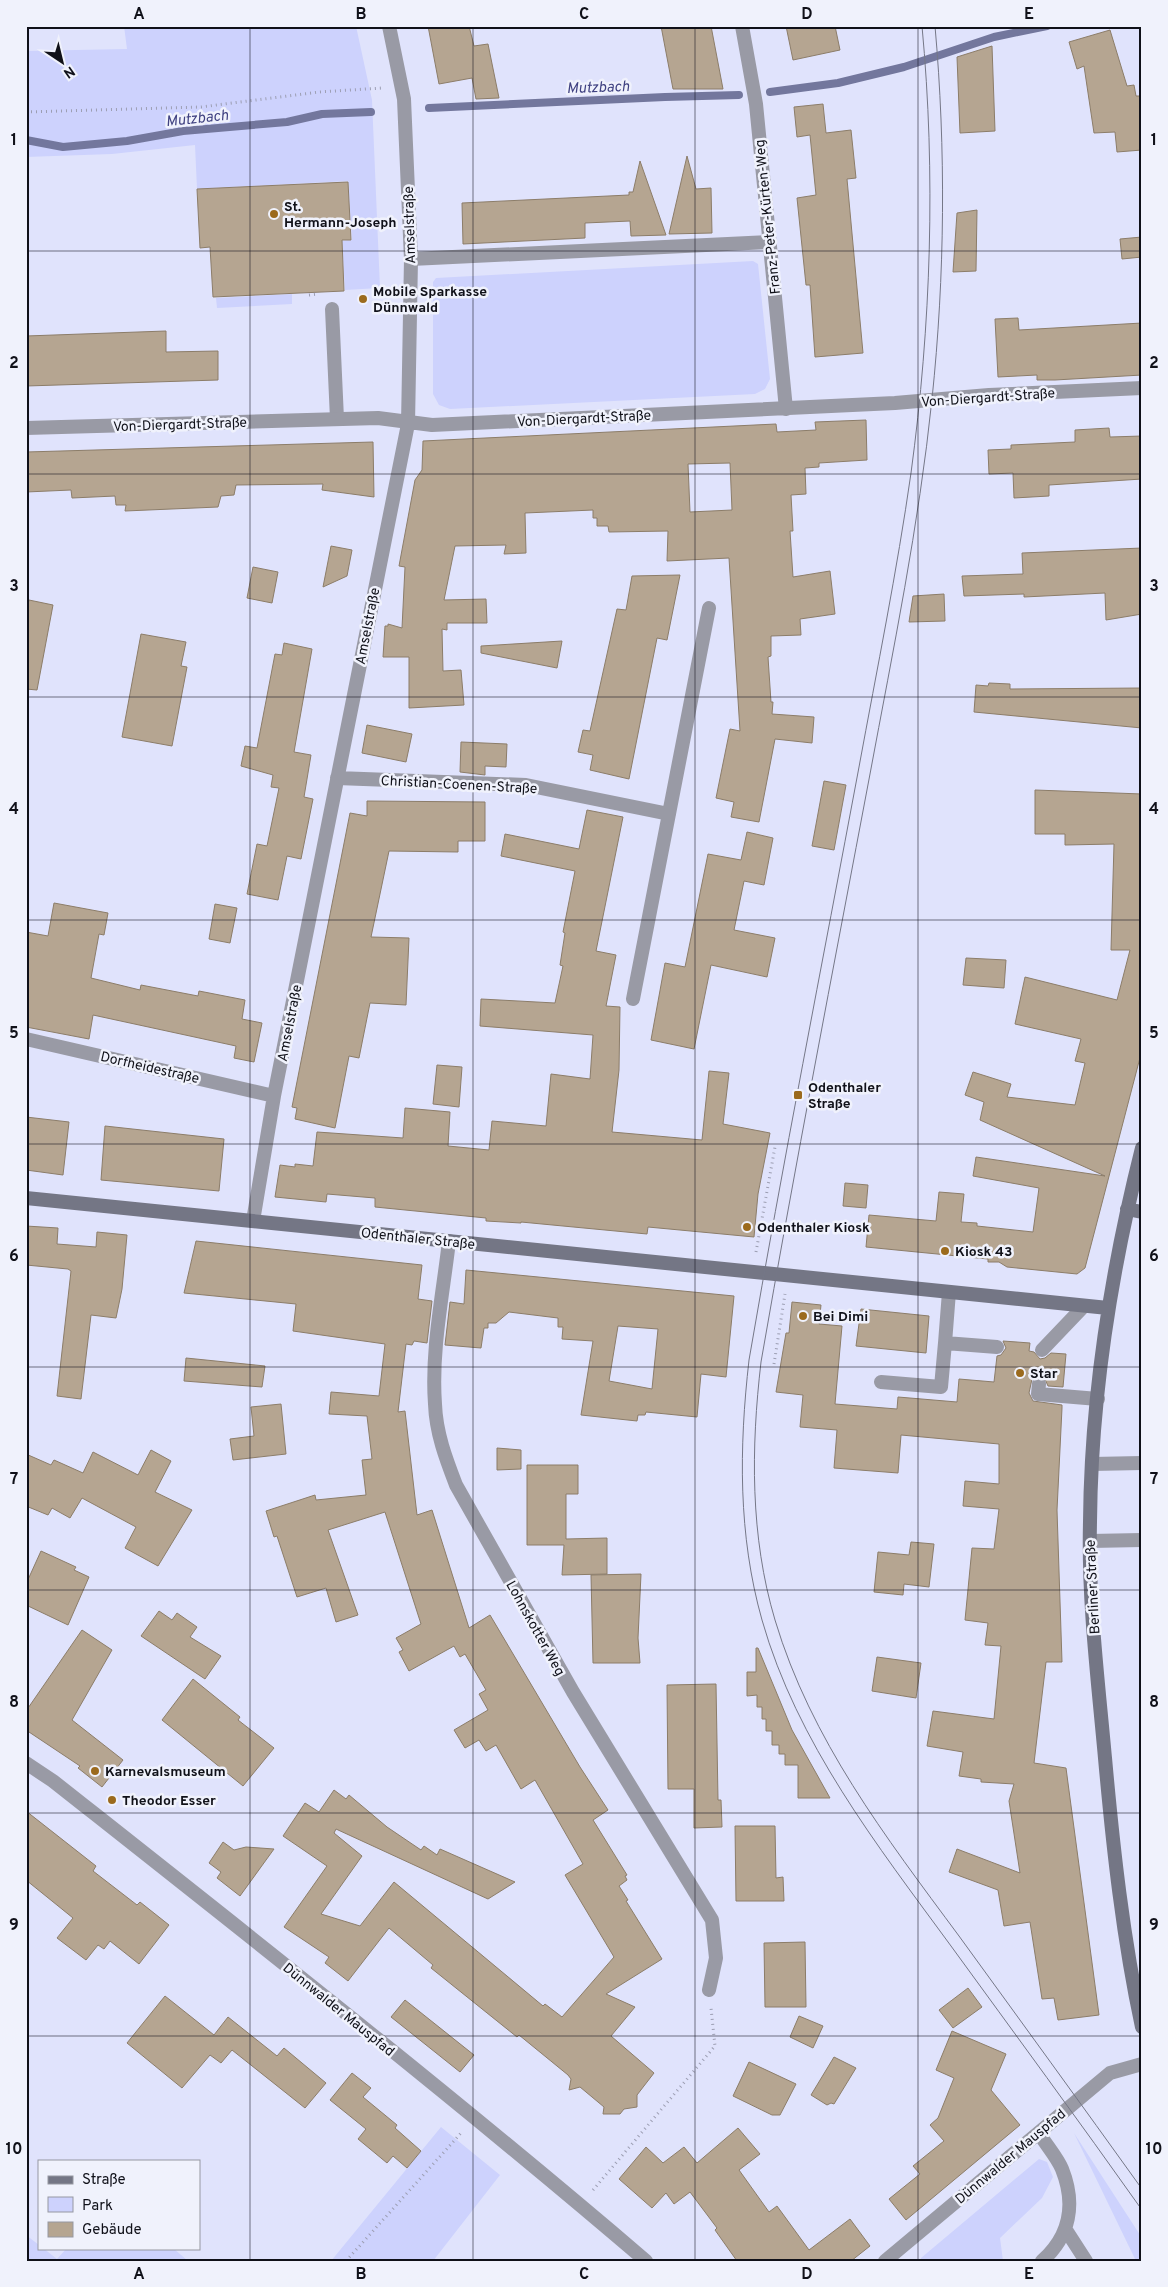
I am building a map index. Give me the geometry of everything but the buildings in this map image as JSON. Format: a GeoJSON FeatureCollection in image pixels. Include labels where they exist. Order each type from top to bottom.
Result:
{"type":"FeatureCollection","features":[{"type":"Feature","properties":{"kind":"main road","name":"Berliner Straße"},"geometry":{"type":"LineString","coordinates":[[1142,1148],[1116,1259],[1108,1308],[1092,1464],[1090,1541],[1092,1600],[1111,1825],[1135,1997],[1142,2027]]}},
{"type":"Feature","properties":{"kind":"main road","name":"Odenthaler Straße"},"geometry":{"type":"LineString","coordinates":[[26,1198],[1108,1308]]}},
{"type":"Feature","properties":{"kind":"main road"},"geometry":{"type":"LineString","coordinates":[[1127,1209],[1142,1212]]}},
{"type":"Feature","properties":{"kind":"street","name":"Amselstraße"},"geometry":{"type":"LineString","coordinates":[[253,1221],[274,1096],[408,424],[411,259],[405,122],[403,93],[389,26]]}},
{"type":"Feature","properties":{"kind":"street","name":"Franz-Peter-Kürten-Weg"},"geometry":{"type":"LineString","coordinates":[[742,26],[756,104],[786,409]]}},
{"type":"Feature","properties":{"kind":"street"},"geometry":{"type":"LineString","coordinates":[[411,259],[769,242]]}},
{"type":"Feature","properties":{"kind":"street"},"geometry":{"type":"LineString","coordinates":[[332,309],[337,420]]}},
{"type":"Feature","properties":{"kind":"street","name":"Von-Diergardt-Straße"},"geometry":{"type":"LineString","coordinates":[[26,428],[378,418],[408,424],[432,425],[786,409],[1142,388]]}},
{"type":"Feature","properties":{"kind":"street"},"geometry":{"type":"LineString","coordinates":[[633,999],[709,608]]}},
{"type":"Feature","properties":{"kind":"street","name":"Christian-Coenen-Straße"},"geometry":{"type":"LineString","coordinates":[[337,778],[526,786],[669,814]]}},
{"type":"Feature","properties":{"kind":"street","name":"Dorfheidestraße"},"geometry":{"type":"LineString","coordinates":[[26,1038],[274,1096]]}},
{"type":"Feature","properties":{"kind":"street","name":"Lohnskotter Weg"},"geometry":{"type":"LineString","coordinates":[[449,1241],[435,1365],[435,1405],[444,1455],[456,1485],[572,1692],[712,1920],[716,1958],[709,1990]]}},
{"type":"Feature","properties":{"kind":"street"},"geometry":{"type":"LineString","coordinates":[[881,1382],[941,1387],[949,1292]]}},
{"type":"Feature","properties":{"kind":"street"},"geometry":{"type":"LineString","coordinates":[[1038,1351],[1084,1306]]}},
{"type":"Feature","properties":{"kind":"street"},"geometry":{"type":"LineString","coordinates":[[945,1343],[997,1347]]}},
{"type":"Feature","properties":{"kind":"street"},"geometry":{"type":"LineString","coordinates":[[1039,1384],[1038,1394],[1098,1399]]}},
{"type":"Feature","properties":{"kind":"street"},"geometry":{"type":"LineString","coordinates":[[1092,1464],[1142,1462]]}},
{"type":"Feature","properties":{"kind":"street"},"geometry":{"type":"LineString","coordinates":[[1090,1541],[1142,1540]]}},
{"type":"Feature","properties":{"kind":"street","name":"Dünnwalder Mauspfad"},"geometry":{"type":"LineString","coordinates":[[26,1763],[53,1781],[232,1922],[580,2205],[646,2261]]}},
{"type":"Feature","properties":{"kind":"street","name":"Dünnwalder Mauspfad"},"geometry":{"type":"LineString","coordinates":[[891,2259],[1110,2073],[1142,2064]]}},
{"type":"Feature","properties":{"kind":"street"},"geometry":{"type":"LineString","coordinates":[[1039,2133],[1062,2169],[1070,2200],[1066,2230],[1053,2251],[1042,2261]]}},
{"type":"Feature","properties":{"kind":"street"},"geometry":{"type":"LineString","coordinates":[[1066,2230],[1086,2261]]}},
{"type":"Feature","properties":{"kind":"path"},"geometry":{"type":"LineString","coordinates":[[26,112],[201,107],[319,92],[403,93]]}},
{"type":"Feature","properties":{"kind":"path"},"geometry":{"type":"LineString","coordinates":[[752,1273],[775,1147]]}},
{"type":"Feature","properties":{"kind":"path"},"geometry":{"type":"LineString","coordinates":[[774,1364],[787,1276]]}},
{"type":"Feature","properties":{"kind":"path"},"geometry":{"type":"LineString","coordinates":[[580,2205],[715,2046],[709,1990]]}},
{"type":"Feature","properties":{"kind":"path"},"geometry":{"type":"LineString","coordinates":[[346,2261],[474,2119]]}},
{"type":"Feature","properties":{"kind":"green space"},"geometry":{"type":"Polygon","coordinates":[[[124,26],[356,26],[372,100],[380,288],[345,290],[342,241],[352,240],[348,181],[197,189],[195,145],[112,154],[26,157],[26,51],[127,49],[124,26]]]}},
{"type":"Feature","properties":{"kind":"green space"},"geometry":{"type":"Polygon","coordinates":[[[753,261],[758,264],[770,379],[765,389],[755,394],[450,409],[439,405],[433,394],[433,282],[436,278],[753,261]]]}},
{"type":"Feature","properties":{"kind":"green space"},"geometry":{"type":"Polygon","coordinates":[[[292,294],[292,304],[217,308],[216,298],[292,294]]]}},
{"type":"Feature","properties":{"kind":"green space"},"geometry":{"type":"Polygon","coordinates":[[[441,2127],[500,2175],[433,2261],[331,2261],[441,2127]]]}},
{"type":"Feature","properties":{"kind":"green space"},"geometry":{"type":"Polygon","coordinates":[[[1074,2133],[1142,2238],[1142,2261],[1136,2261],[1074,2133]]]}},
{"type":"Feature","properties":{"kind":"green space"},"geometry":{"type":"Polygon","coordinates":[[[1039,2159],[1047,2162],[1053,2177],[1042,2198],[1000,2238],[1003,2261],[921,2261],[921,2258],[1039,2159]]]}},
{"type":"Feature","properties":{"kind":"green space"},"geometry":{"type":"Polygon","coordinates":[[[26,2235],[38,2244],[38,2250],[46,2250],[57,2259],[65,2250],[175,2250],[188,2261],[26,2261],[26,2235]]]}},
{"type":"Feature","properties":{"kind":"waterway","name":"Mutzbach"},"geometry":{"type":"LineString","coordinates":[[770,92],[838,83],[904,67],[994,37],[1047,26]]}},
{"type":"Feature","properties":{"kind":"waterway","name":"Mutzbach"},"geometry":{"type":"LineString","coordinates":[[429,108],[739,95]]}},
{"type":"Feature","properties":{"kind":"waterway","name":"Mutzbach"},"geometry":{"type":"LineString","coordinates":[[26,140],[63,147],[127,141],[183,131],[287,122],[322,114],[371,112]]}},
{"type":"Feature","properties":{"kind":"tram line"},"geometry":{"type":"LineString","coordinates":[[922,26],[929,138],[930,194],[927,306],[918,417],[893,583],[749,1360],[742,1459],[748,1556],[762,1620],[777,1665],[796,1709],[842,1791],[895,1870],[1142,2210]]}},
{"type":"Feature","properties":{"kind":"tram line"},"geometry":{"type":"LineString","coordinates":[[935,26],[941,119],[942,259],[940,306],[927,446],[896,634],[761,1362],[754,1459],[757,1524],[761,1556],[775,1620],[790,1664],[830,1746],[878,1824],[904,1861],[1142,2189]]}},
{"type":"Feature","properties":{"kind":"place","name":"St. Hermann-Joseph"},"geometry":{"type":"Point","coordinates":[274,214]}},
{"type":"Feature","properties":{"kind":"place","name":"Mobile Sparkasse Dünnwald"},"geometry":{"type":"Point","coordinates":[363,299]}},
{"type":"Feature","properties":{"kind":"place","name":"Odenthaler Straße"},"geometry":{"type":"Point","coordinates":[798,1095]}},
{"type":"Feature","properties":{"kind":"place","name":"Odenthaler Kiosk"},"geometry":{"type":"Point","coordinates":[747,1227]}},
{"type":"Feature","properties":{"kind":"place","name":"Kiosk 43"},"geometry":{"type":"Point","coordinates":[945,1251]}},
{"type":"Feature","properties":{"kind":"place","name":"Bei Dimi"},"geometry":{"type":"Point","coordinates":[803,1316]}},
{"type":"Feature","properties":{"kind":"place","name":"Star"},"geometry":{"type":"Point","coordinates":[1020,1373]}},
{"type":"Feature","properties":{"kind":"place","name":"Karnevalsmuseum"},"geometry":{"type":"Point","coordinates":[95,1771]}},
{"type":"Feature","properties":{"kind":"place","name":"Theodor Esser"},"geometry":{"type":"Point","coordinates":[112,1800]}}]}
